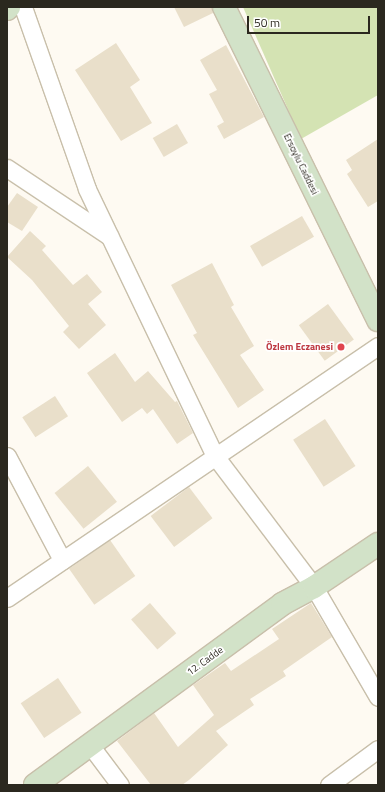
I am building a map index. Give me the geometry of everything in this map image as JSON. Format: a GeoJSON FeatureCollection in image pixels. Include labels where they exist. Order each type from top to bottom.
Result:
{"type":"FeatureCollection","features":[{"type":"Feature","properties":{"kind":"street"},"geometry":{"type":"LineString","coordinates":[[23,7],[87,189],[215,456],[314,587],[378,697]]}},
{"type":"Feature","properties":{"kind":"street","name":"Ersoylu Caddesi"},"geometry":{"type":"LineString","coordinates":[[224,7],[378,320]]}},
{"type":"Feature","properties":{"kind":"street"},"geometry":{"type":"LineString","coordinates":[[7,168],[110,236]]}},
{"type":"Feature","properties":{"kind":"street"},"geometry":{"type":"LineString","coordinates":[[7,598],[378,346]]}},
{"type":"Feature","properties":{"kind":"street"},"geometry":{"type":"LineString","coordinates":[[7,456],[62,560]]}},
{"type":"Feature","properties":{"kind":"street","name":"12. Cadde"},"geometry":{"type":"LineString","coordinates":[[35,785],[282,604],[314,587],[378,544]]}},
{"type":"Feature","properties":{"kind":"street"},"geometry":{"type":"LineString","coordinates":[[90,745],[120,785]]}},
{"type":"Feature","properties":{"kind":"street"},"geometry":{"type":"LineString","coordinates":[[329,785],[378,748]]}},
{"type":"Feature","properties":{"kind":"green space"},"geometry":{"type":"Polygon","coordinates":[[[243,7],[378,7],[378,95],[301,139],[243,7]]]}},
{"type":"Feature","properties":{"kind":"building"},"geometry":{"type":"Polygon","coordinates":[[[174,7],[212,7],[213,13],[184,27],[174,7]]]}},
{"type":"Feature","properties":{"kind":"building"},"geometry":{"type":"Polygon","coordinates":[[[116,43],[140,80],[130,87],[152,123],[121,141],[75,70],[116,43]]]}},
{"type":"Feature","properties":{"kind":"building"},"geometry":{"type":"Polygon","coordinates":[[[226,45],[264,117],[224,139],[217,126],[224,122],[209,94],[217,90],[200,60],[226,45]]]}},
{"type":"Feature","properties":{"kind":"building"},"geometry":{"type":"Polygon","coordinates":[[[177,124],[188,143],[164,157],[153,138],[177,124]]]}},
{"type":"Feature","properties":{"kind":"building"},"geometry":{"type":"Polygon","coordinates":[[[378,139],[378,201],[368,207],[347,174],[352,170],[346,160],[378,139]]]}},
{"type":"Feature","properties":{"kind":"building"},"geometry":{"type":"Polygon","coordinates":[[[17,193],[38,207],[22,231],[7,222],[7,207],[17,193]]]}},
{"type":"Feature","properties":{"kind":"building"},"geometry":{"type":"Polygon","coordinates":[[[302,216],[314,237],[262,267],[250,246],[302,216]]]}},
{"type":"Feature","properties":{"kind":"building"},"geometry":{"type":"Polygon","coordinates":[[[30,231],[46,246],[42,250],[73,285],[87,274],[102,292],[88,304],[106,325],[79,349],[63,332],[69,326],[32,280],[7,257],[30,231]]]}},
{"type":"Feature","properties":{"kind":"building"},"geometry":{"type":"Polygon","coordinates":[[[212,263],[234,305],[231,307],[254,346],[240,355],[264,390],[238,408],[193,335],[197,333],[171,285],[212,263]]]}},
{"type":"Feature","properties":{"kind":"building"},"geometry":{"type":"Polygon","coordinates":[[[328,304],[354,340],[325,361],[299,325],[328,304]]]}},
{"type":"Feature","properties":{"kind":"building"},"geometry":{"type":"Polygon","coordinates":[[[115,353],[135,382],[148,371],[175,402],[177,401],[193,433],[177,444],[153,409],[147,414],[142,408],[122,422],[87,373],[115,353]]]}},
{"type":"Feature","properties":{"kind":"building"},"geometry":{"type":"Polygon","coordinates":[[[55,396],[68,416],[35,437],[22,417],[55,396]]]}},
{"type":"Feature","properties":{"kind":"building"},"geometry":{"type":"Polygon","coordinates":[[[325,419],[355,466],[324,487],[293,440],[325,419]]]}},
{"type":"Feature","properties":{"kind":"building"},"geometry":{"type":"Polygon","coordinates":[[[88,466],[117,502],[84,529],[55,493],[88,466]]]}},
{"type":"Feature","properties":{"kind":"building"},"geometry":{"type":"Polygon","coordinates":[[[189,487],[212,518],[174,547],[151,516],[189,487]]]}},
{"type":"Feature","properties":{"kind":"building"},"geometry":{"type":"Polygon","coordinates":[[[110,540],[135,576],[94,605],[69,569],[110,540]]]}},
{"type":"Feature","properties":{"kind":"building"},"geometry":{"type":"Polygon","coordinates":[[[150,603],[176,633],[157,650],[131,619],[150,603]]]}},
{"type":"Feature","properties":{"kind":"building"},"geometry":{"type":"Polygon","coordinates":[[[311,603],[332,637],[283,671],[286,676],[250,699],[254,705],[216,731],[228,745],[189,780],[182,785],[151,785],[117,741],[154,713],[178,747],[214,715],[193,685],[225,663],[231,671],[279,639],[272,629],[311,603]]]}},
{"type":"Feature","properties":{"kind":"building"},"geometry":{"type":"Polygon","coordinates":[[[58,678],[81,713],[44,738],[21,703],[58,678]]]}},
{"type":"Feature","properties":{"kind":"place","name":"Özlem Eczanesi"},"geometry":{"type":"Point","coordinates":[341,347]}}]}
